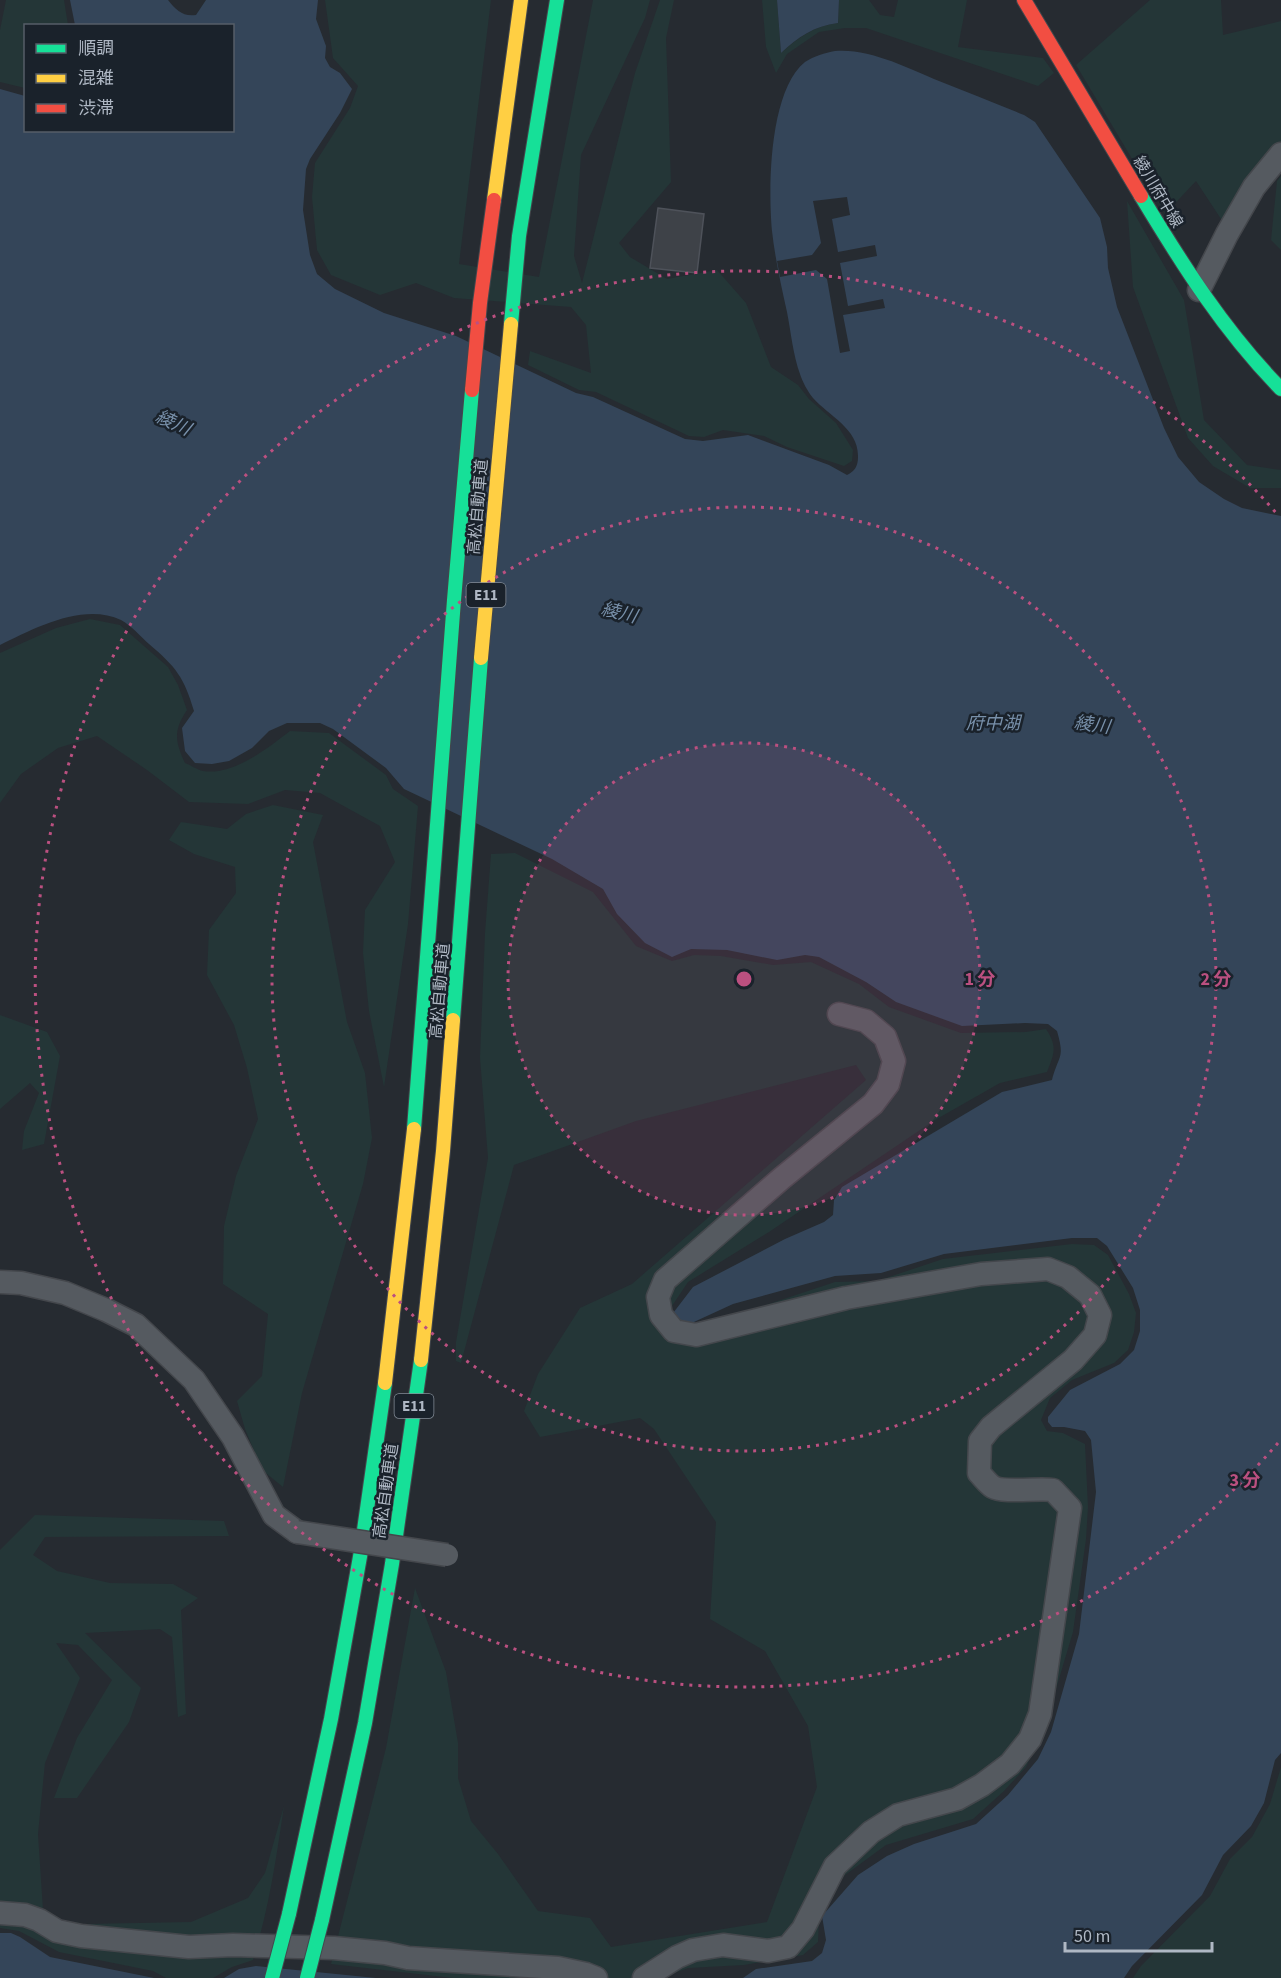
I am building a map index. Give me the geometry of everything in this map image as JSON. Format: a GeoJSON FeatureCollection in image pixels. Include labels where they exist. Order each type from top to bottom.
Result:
{"type":"FeatureCollection","features":[{"type":"Feature","properties":{"kind":"main road"},"geometry":{"type":"LineString","coordinates":[[488,233],[508,0]]}},
{"type":"Feature","properties":{"kind":"main road","name":"高松自動車道"},"geometry":{"type":"LineString","coordinates":[[272,1978],[289,1914],[331,1719],[361,1551],[391,1341],[413,1137],[480,303],[522,0]]}},
{"type":"Feature","properties":{"kind":"main road","name":"高松自動車道"},"geometry":{"type":"LineString","coordinates":[[307,1978],[366,1723],[392,1564],[421,1356],[443,1151],[485,604],[519,236],[557,0]]}},
{"type":"Feature","properties":{"kind":"main road","name":"綾川府中線"},"geometry":{"type":"LineString","coordinates":[[1024,0],[1200,290],[1255,364],[1281,389]]}},
{"type":"Feature","properties":{"kind":"street"},"geometry":{"type":"LineString","coordinates":[[1200,290],[1227,234],[1254,187],[1281,154]]}},
{"type":"Feature","properties":{"kind":"street"},"geometry":{"type":"LineString","coordinates":[[644,1978],[677,1957],[693,1950],[723,1945],[768,1951],[788,1947],[803,1929],[835,1866],[871,1832],[898,1815],[957,1799],[982,1785],[1010,1764],[1030,1739],[1040,1714],[1070,1508],[1053,1490],[1037,1488],[1016,1491],[994,1488],[979,1473],[980,1441],[991,1427],[1073,1360],[1095,1335],[1100,1315],[1089,1296],[1068,1277],[1048,1269],[981,1274],[846,1298],[696,1335],[674,1331],[662,1316],[657,1297],[664,1280],[782,1178],[873,1104],[888,1084],[894,1061],[885,1037],[866,1021],[839,1014]]}},
{"type":"Feature","properties":{"kind":"street"},"geometry":{"type":"LineString","coordinates":[[0,1282],[21,1283],[64,1293],[136,1325],[194,1380],[233,1437],[274,1515],[297,1532],[447,1555]]}},
{"type":"Feature","properties":{"kind":"street"},"geometry":{"type":"LineString","coordinates":[[0,1913],[39,1920],[57,1931],[114,1939],[189,1947],[233,1945],[334,1948],[385,1953],[408,1958],[558,1968],[596,1978]]}},
{"type":"Feature","properties":{"kind":"shaded area"},"geometry":{"type":"Polygon","coordinates":[[[6,0],[64,0],[68,24],[24,24],[24,88],[0,82],[0,30],[6,0]]]}},
{"type":"Feature","properties":{"kind":"shaded area"},"geometry":{"type":"Polygon","coordinates":[[[325,0],[491,0],[459,264],[539,277],[593,0],[650,0],[645,18],[581,155],[574,256],[582,283],[635,73],[660,0],[674,0],[666,38],[671,182],[619,243],[630,257],[667,279],[717,270],[746,303],[771,367],[798,385],[809,399],[836,423],[853,450],[852,461],[844,466],[787,447],[764,436],[723,430],[704,437],[689,436],[596,392],[579,390],[528,365],[530,351],[591,373],[586,325],[571,307],[454,298],[416,283],[380,295],[331,275],[317,250],[312,197],[315,163],[350,108],[358,86],[333,58],[325,0]]]}},
{"type":"Feature","properties":{"kind":"shaded area"},"geometry":{"type":"Polygon","coordinates":[[[762,0],[777,0],[781,53],[807,33],[838,23],[839,0],[869,0],[880,15],[894,17],[898,0],[967,0],[958,47],[1043,58],[1054,73],[1038,86],[866,28],[845,28],[819,32],[787,54],[776,73],[766,47],[762,0]]]}},
{"type":"Feature","properties":{"kind":"shaded area"},"geometry":{"type":"Polygon","coordinates":[[[1150,0],[1221,0],[1223,35],[1281,21],[1281,142],[1223,222],[1196,181],[1165,214],[1076,65],[1150,0]]]}},
{"type":"Feature","properties":{"kind":"shaded area"},"geometry":{"type":"Polygon","coordinates":[[[1281,176],[1281,250],[1271,240],[1277,181],[1281,176]]]}},
{"type":"Feature","properties":{"kind":"shaded area"},"geometry":{"type":"Polygon","coordinates":[[[1127,201],[1184,300],[1204,420],[1247,465],[1281,470],[1281,488],[1250,488],[1213,466],[1188,438],[1133,287],[1127,201]]]}},
{"type":"Feature","properties":{"kind":"shaded area"},"geometry":{"type":"Polygon","coordinates":[[[90,619],[120,625],[168,667],[178,685],[187,710],[179,724],[177,736],[185,763],[203,771],[226,769],[250,759],[290,731],[329,733],[386,775],[393,789],[418,806],[408,924],[384,1087],[369,1011],[363,953],[365,910],[395,862],[380,826],[320,793],[285,790],[248,804],[189,802],[97,736],[58,748],[21,774],[0,803],[0,653],[56,628],[90,619]]]}},
{"type":"Feature","properties":{"kind":"shaded area"},"geometry":{"type":"Polygon","coordinates":[[[273,805],[323,815],[313,842],[347,1022],[365,1073],[372,1138],[363,1184],[302,1393],[283,1487],[262,1470],[245,1429],[237,1401],[262,1376],[268,1314],[223,1284],[224,1226],[236,1176],[258,1119],[247,1068],[234,1025],[207,975],[209,930],[236,893],[235,867],[194,854],[169,840],[181,822],[227,829],[246,814],[273,805]]]}},
{"type":"Feature","properties":{"kind":"shaded area"},"geometry":{"type":"Polygon","coordinates":[[[515,853],[593,892],[636,946],[672,961],[694,955],[721,956],[773,965],[811,962],[859,984],[889,1007],[961,1033],[1026,1032],[1046,1029],[1052,1041],[1053,1055],[1047,1072],[1000,1083],[935,1120],[769,1232],[688,1282],[660,1324],[696,1328],[835,1282],[877,1281],[943,1259],[1072,1244],[1094,1245],[1108,1255],[1129,1294],[1136,1313],[1134,1332],[1128,1350],[1114,1363],[1072,1380],[1050,1398],[1041,1420],[1047,1431],[1063,1433],[1085,1444],[1088,1507],[1086,1539],[1073,1632],[1044,1729],[1026,1767],[973,1819],[886,1845],[841,1878],[819,1919],[818,1942],[803,1955],[744,1965],[688,1968],[661,1978],[453,1978],[331,1964],[386,1748],[415,1588],[446,1672],[458,1743],[458,1778],[471,1821],[498,1854],[538,1911],[590,1918],[611,1947],[767,1922],[817,1787],[808,1726],[765,1651],[710,1619],[716,1522],[654,1429],[640,1418],[540,1437],[524,1411],[538,1374],[580,1308],[632,1284],[866,1080],[856,1065],[636,1121],[514,1165],[461,1363],[456,1361],[456,1342],[488,1158],[480,1058],[491,854],[515,853]]]}},
{"type":"Feature","properties":{"kind":"shaded area"},"geometry":{"type":"Polygon","coordinates":[[[0,1015],[47,1032],[60,1056],[44,1144],[22,1150],[24,1131],[39,1093],[30,1083],[0,1109],[0,1015]]]}},
{"type":"Feature","properties":{"kind":"shaded area"},"geometry":{"type":"Polygon","coordinates":[[[35,1515],[224,1521],[229,1536],[45,1537],[33,1555],[57,1571],[110,1583],[173,1584],[198,1598],[181,1610],[186,1714],[178,1717],[172,1637],[160,1629],[85,1633],[141,1688],[129,1722],[77,1798],[54,1798],[77,1738],[112,1680],[78,1645],[56,1643],[80,1678],[45,1763],[38,1834],[43,1910],[0,1904],[0,1550],[35,1515]]]}},
{"type":"Feature","properties":{"kind":"shaded area"},"geometry":{"type":"Polygon","coordinates":[[[1281,1767],[1281,1978],[1133,1978],[1141,1966],[1210,1896],[1230,1859],[1252,1837],[1270,1804],[1281,1767]]]}},
{"type":"Feature","properties":{"kind":"shaded area"},"geometry":{"type":"Polygon","coordinates":[[[284,1806],[268,1903],[253,1960],[232,1967],[213,1978],[166,1978],[153,1971],[59,1952],[19,1931],[0,1928],[0,1920],[32,1925],[191,1922],[248,1898],[265,1873],[284,1806]]]}},
{"type":"Feature","properties":{"kind":"water","name":"府中湖"},"geometry":{"type":"Polygon","coordinates":[[[70,0],[168,0],[180,12],[196,15],[206,0],[318,0],[316,19],[326,46],[325,58],[330,67],[340,73],[352,89],[306,169],[303,210],[310,255],[317,274],[335,289],[384,313],[456,336],[576,393],[593,397],[685,439],[703,441],[748,435],[829,465],[847,475],[857,466],[857,447],[854,438],[813,398],[802,380],[794,351],[773,241],[770,191],[774,141],[784,95],[793,76],[805,62],[820,55],[835,51],[861,53],[901,65],[1024,115],[1035,122],[1100,218],[1117,307],[1164,428],[1178,457],[1199,482],[1224,499],[1242,508],[1281,516],[1281,1753],[1275,1760],[1264,1803],[1251,1826],[1223,1855],[1202,1895],[1132,1966],[1124,1978],[743,1978],[756,1969],[812,1961],[822,1953],[826,1940],[822,1916],[858,1875],[887,1856],[914,1844],[976,1824],[1008,1795],[1038,1759],[1051,1732],[1079,1634],[1096,1492],[1091,1440],[1085,1431],[1052,1427],[1048,1422],[1048,1417],[1070,1390],[1120,1364],[1134,1350],[1140,1331],[1140,1310],[1133,1288],[1107,1246],[1097,1238],[1072,1238],[944,1254],[881,1273],[835,1276],[733,1304],[683,1327],[667,1321],[693,1287],[785,1239],[824,1222],[833,1215],[834,1200],[842,1187],[1002,1092],[1052,1080],[1061,1052],[1057,1031],[1048,1024],[962,1026],[896,1002],[866,982],[819,957],[805,955],[777,960],[727,950],[691,949],[672,957],[645,943],[617,914],[603,889],[552,859],[404,789],[386,768],[333,729],[320,723],[287,723],[269,731],[252,748],[229,761],[212,764],[195,763],[185,751],[182,728],[194,711],[187,689],[178,673],[166,659],[121,620],[107,615],[91,614],[59,619],[0,645],[0,89],[24,96],[24,132],[234,132],[234,24],[75,24],[70,0]]]}},
{"type":"Feature","properties":{"kind":"water"},"geometry":{"type":"Polygon","coordinates":[[[777,0],[839,0],[838,23],[807,33],[781,53],[777,0]]]}},
{"type":"Feature","properties":{"kind":"water"},"geometry":{"type":"Polygon","coordinates":[[[0,1933],[11,1933],[20,1937],[50,1957],[154,1978],[0,1978],[0,1933]]]}},
{"type":"Feature","properties":{"kind":"water"},"geometry":{"type":"Polygon","coordinates":[[[256,1966],[376,1978],[224,1978],[239,1969],[256,1966]]]}},
{"type":"Feature","properties":{"kind":"pier"},"geometry":{"type":"Polygon","coordinates":[[[847,197],[850,215],[832,219],[838,252],[875,245],[877,256],[840,263],[848,306],[883,299],[885,308],[843,315],[850,351],[840,353],[827,279],[816,270],[780,277],[777,261],[812,255],[821,243],[813,201],[847,197]]]}},
{"type":"Feature","properties":{"kind":"building"},"geometry":{"type":"Polygon","coordinates":[[[658,208],[704,214],[697,273],[650,268],[658,208]]]}},
{"type":"Feature","properties":{"kind":"traffic: fast"},"geometry":{"type":"LineString","coordinates":[[511,324],[519,236],[557,0]]}},
{"type":"Feature","properties":{"kind":"traffic: fast"},"geometry":{"type":"LineString","coordinates":[[1141,196],[1188,272],[1222,320],[1281,389]]}},
{"type":"Feature","properties":{"kind":"traffic: fast"},"geometry":{"type":"LineString","coordinates":[[414,1129],[472,390]]}},
{"type":"Feature","properties":{"kind":"traffic: fast"},"geometry":{"type":"LineString","coordinates":[[453,1020],[481,658]]}},
{"type":"Feature","properties":{"kind":"traffic: fast"},"geometry":{"type":"LineString","coordinates":[[322,1920],[365,1723],[392,1564],[421,1360]]}},
{"type":"Feature","properties":{"kind":"traffic: fast"},"geometry":{"type":"LineString","coordinates":[[289,1914],[331,1719],[361,1551],[385,1383]]}},
{"type":"Feature","properties":{"kind":"traffic: fast"},"geometry":{"type":"LineString","coordinates":[[272,1978],[289,1914]]}},
{"type":"Feature","properties":{"kind":"traffic: fast"},"geometry":{"type":"LineString","coordinates":[[307,1978],[322,1920]]}},
{"type":"Feature","properties":{"kind":"traffic: slow"},"geometry":{"type":"LineString","coordinates":[[494,200],[521,0]]}},
{"type":"Feature","properties":{"kind":"traffic: slow"},"geometry":{"type":"LineString","coordinates":[[481,658],[511,324]]}},
{"type":"Feature","properties":{"kind":"traffic: slow"},"geometry":{"type":"LineString","coordinates":[[421,1360],[443,1151],[453,1020]]}},
{"type":"Feature","properties":{"kind":"traffic: slow"},"geometry":{"type":"LineString","coordinates":[[385,1383],[414,1129]]}},
{"type":"Feature","properties":{"kind":"traffic: jam"},"geometry":{"type":"LineString","coordinates":[[1024,0],[1141,196]]}},
{"type":"Feature","properties":{"kind":"traffic: jam"},"geometry":{"type":"LineString","coordinates":[[472,390],[480,303],[494,200]]}},
{"type":"Feature","properties":{"kind":"water label","name":"綾川"},"geometry":{"type":"Point","coordinates":[173,423]}},
{"type":"Feature","properties":{"kind":"water label","name":"綾川"},"geometry":{"type":"Point","coordinates":[619,613]}},
{"type":"Feature","properties":{"kind":"water label","name":"綾川"},"geometry":{"type":"Point","coordinates":[1092,725]}}]}
